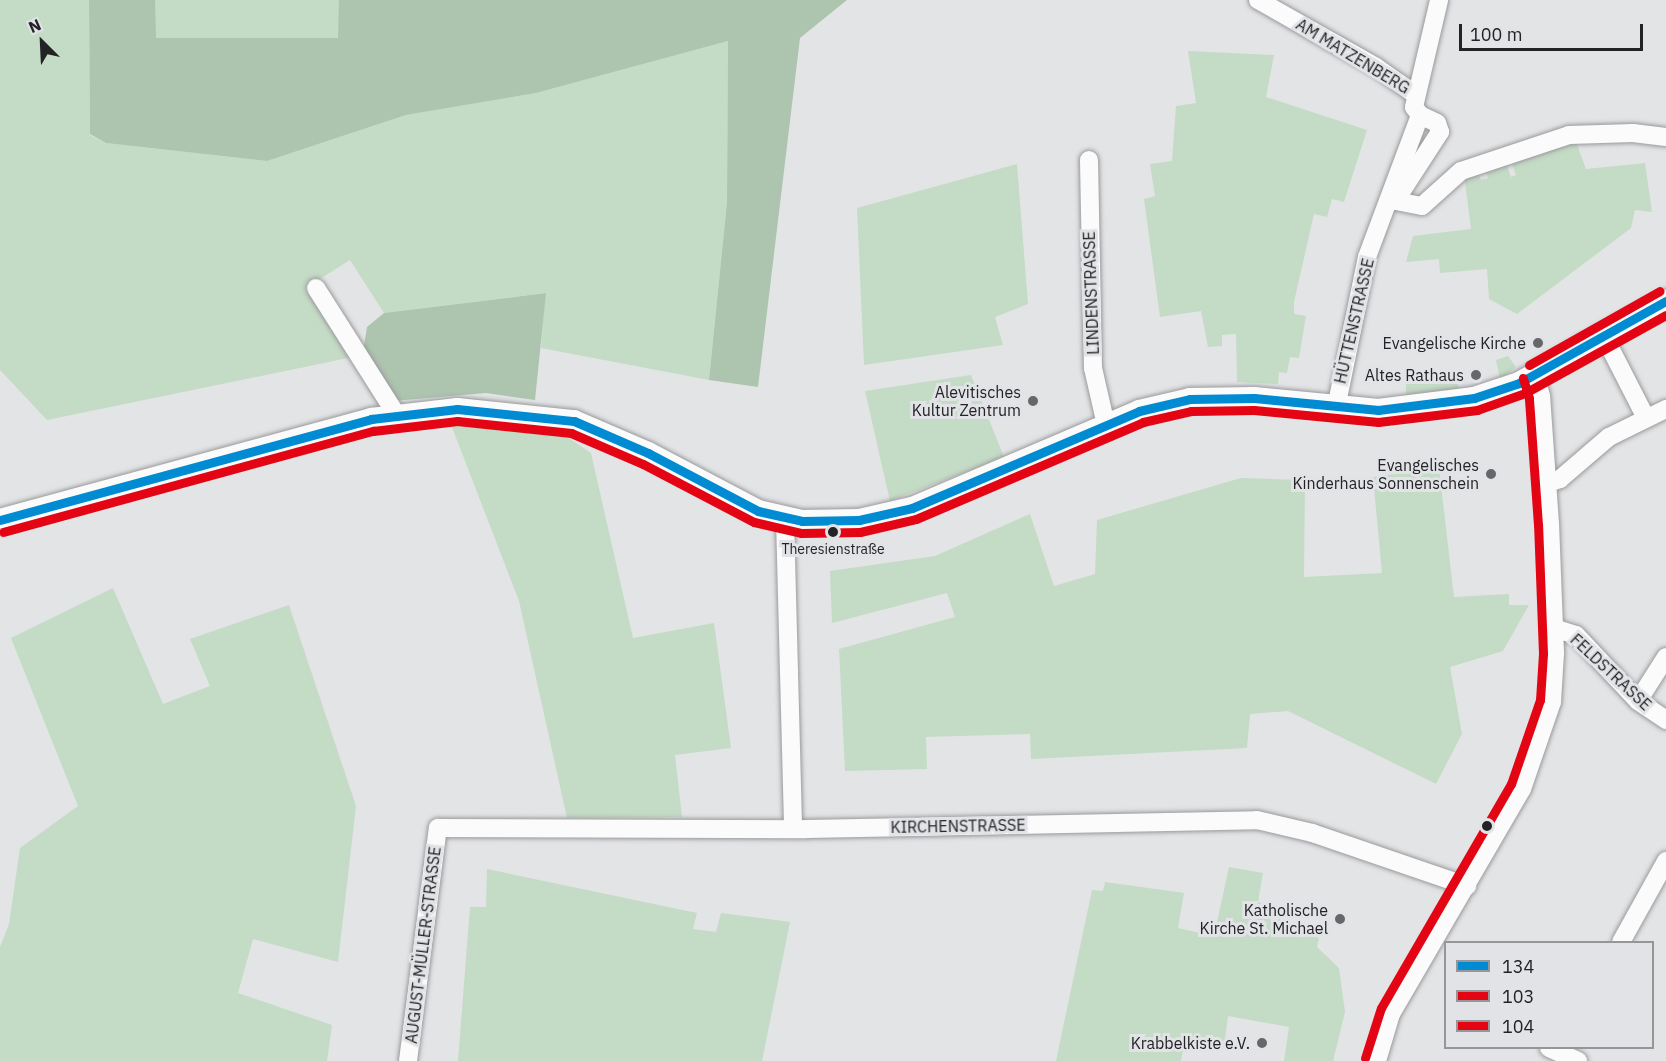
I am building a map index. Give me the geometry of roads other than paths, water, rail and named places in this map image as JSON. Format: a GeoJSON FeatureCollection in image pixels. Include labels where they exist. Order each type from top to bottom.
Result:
{"type":"FeatureCollection","features":[{"type":"Feature","properties":{"kind":"main road"},"geometry":{"type":"LineString","coordinates":[[0,520],[396,414],[485,410],[574,421],[648,453],[738,502],[785,519],[835,523],[896,512],[1139,411],[1190,399],[1254,398],[1336,408],[1388,410],[1444,404],[1497,392],[1535,375],[1666,301]]}},
{"type":"Feature","properties":{"kind":"street","name":"AM MATZENBERG"},"geometry":{"type":"LineString","coordinates":[[1258,0],[1376,66],[1416,95]]}},
{"type":"Feature","properties":{"kind":"street","name":"HÜTTENSTRASSE"},"geometry":{"type":"LineString","coordinates":[[1336,408],[1367,257],[1393,202],[1420,115],[1414,107],[1439,0]]}},
{"type":"Feature","properties":{"kind":"street"},"geometry":{"type":"LineString","coordinates":[[1393,202],[1422,206],[1461,171],[1569,135],[1633,133],[1666,137]]}},
{"type":"Feature","properties":{"kind":"street","name":"LINDENSTRASSE"},"geometry":{"type":"LineString","coordinates":[[1089,160],[1093,368],[1106,425]]}},
{"type":"Feature","properties":{"kind":"street"},"geometry":{"type":"LineString","coordinates":[[316,288],[396,414]]}},
{"type":"Feature","properties":{"kind":"street"},"geometry":{"type":"LineString","coordinates":[[1604,336],[1646,418]]}},
{"type":"Feature","properties":{"kind":"street"},"geometry":{"type":"LineString","coordinates":[[1377,1061],[1391,1014],[1522,789],[1541,742],[1552,702],[1554,628],[1548,483],[1541,396],[1535,375]]}},
{"type":"Feature","properties":{"kind":"street"},"geometry":{"type":"LineString","coordinates":[[1548,483],[1560,479],[1609,436],[1666,409]]}},
{"type":"Feature","properties":{"kind":"street"},"geometry":{"type":"LineString","coordinates":[[785,519],[793,829]]}},
{"type":"Feature","properties":{"kind":"street","name":"FELDSTRASSE"},"geometry":{"type":"LineString","coordinates":[[1554,628],[1576,635],[1638,701],[1666,720]]}},
{"type":"Feature","properties":{"kind":"street"},"geometry":{"type":"LineString","coordinates":[[1638,701],[1666,657]]}},
{"type":"Feature","properties":{"kind":"street","name":"KIRCHENSTRASSE"},"geometry":{"type":"LineString","coordinates":[[438,828],[793,829],[1257,820],[1312,832],[1467,886]]}},
{"type":"Feature","properties":{"kind":"street","name":"AUGUST-MÜLLER-STRASSE"},"geometry":{"type":"LineString","coordinates":[[408,1061],[438,828]]}},
{"type":"Feature","properties":{"kind":"street"},"geometry":{"type":"LineString","coordinates":[[1621,941],[1666,861]]}},
{"type":"Feature","properties":{"kind":"street"},"geometry":{"type":"LineString","coordinates":[[1555,1052],[1578,1061]]}},
{"type":"Feature","properties":{"kind":"place","name":"Evangelische Kirche"},"geometry":{"type":"Point","coordinates":[1538,343]}},
{"type":"Feature","properties":{"kind":"place","name":"Altes Rathaus"},"geometry":{"type":"Point","coordinates":[1476,375]}},
{"type":"Feature","properties":{"kind":"place","name":"Alevitisches Kultur Zentrum"},"geometry":{"type":"Point","coordinates":[1033,401]}},
{"type":"Feature","properties":{"kind":"place","name":"Evangelisches Kinderhaus Sonnenschein"},"geometry":{"type":"Point","coordinates":[1491,474]}},
{"type":"Feature","properties":{"kind":"place","name":"Theresienstraße"},"geometry":{"type":"Point","coordinates":[833,532]}},
{"type":"Feature","properties":{"kind":"place","name":"Katholische Kirche St. Michael"},"geometry":{"type":"Point","coordinates":[1340,919]}},
{"type":"Feature","properties":{"kind":"place","name":"Krabbelkiste e.V."},"geometry":{"type":"Point","coordinates":[1262,1043]}}]}
